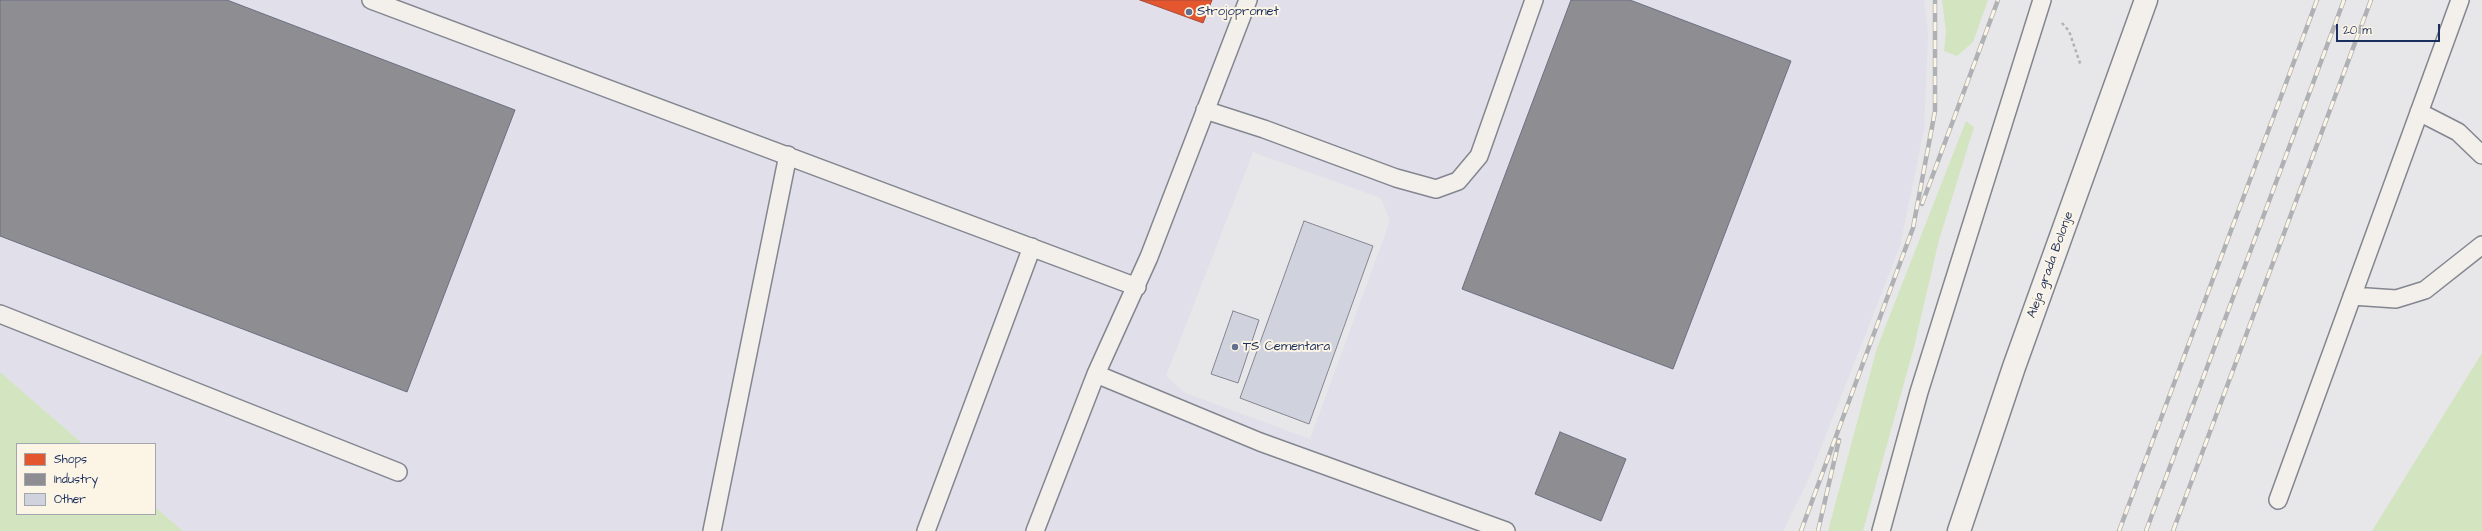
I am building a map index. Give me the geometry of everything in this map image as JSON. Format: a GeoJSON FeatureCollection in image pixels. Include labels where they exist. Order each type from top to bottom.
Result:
{"type":"FeatureCollection","features":[{"type":"Feature","properties":{"kind":"main road","name":"Aleja grada Bolonje"},"geometry":{"type":"LineString","coordinates":[[1959,531],[2014,367],[2146,0]]}},
{"type":"Feature","properties":{"kind":"lane"},"geometry":{"type":"LineString","coordinates":[[371,0],[1137,286]]}},
{"type":"Feature","properties":{"kind":"lane"},"geometry":{"type":"LineString","coordinates":[[1035,531],[1096,374],[1137,286],[1248,0]]}},
{"type":"Feature","properties":{"kind":"lane"},"geometry":{"type":"LineString","coordinates":[[1205,110],[1264,129],[1396,178],[1436,189],[1458,181],[1479,156],[1534,0]]}},
{"type":"Feature","properties":{"kind":"lane"},"geometry":{"type":"LineString","coordinates":[[2278,500],[2460,0]]}},
{"type":"Feature","properties":{"kind":"lane"},"geometry":{"type":"LineString","coordinates":[[1881,531],[1918,392],[2042,1]]}},
{"type":"Feature","properties":{"kind":"lane"},"geometry":{"type":"LineString","coordinates":[[2419,112],[2458,132],[2473,144],[2482,155]]}},
{"type":"Feature","properties":{"kind":"lane"},"geometry":{"type":"LineString","coordinates":[[712,531],[788,155]]}},
{"type":"Feature","properties":{"kind":"lane"},"geometry":{"type":"LineString","coordinates":[[2352,296],[2396,299],[2425,290],[2482,245]]}},
{"type":"Feature","properties":{"kind":"lane"},"geometry":{"type":"LineString","coordinates":[[926,531],[1032,247]]}},
{"type":"Feature","properties":{"kind":"lane"},"geometry":{"type":"LineString","coordinates":[[0,314],[398,472]]}},
{"type":"Feature","properties":{"kind":"lane"},"geometry":{"type":"LineString","coordinates":[[1096,374],[1260,442],[1506,531]]}},
{"type":"Feature","properties":{"kind":"path"},"geometry":{"type":"LineString","coordinates":[[2042,1],[2069,31],[2081,66]]}},
{"type":"Feature","properties":{"kind":"shaded area","name":"Strojopromet"},"geometry":{"type":"Polygon","coordinates":[[[0,0],[1924,0],[1928,34],[1924,129],[1900,246],[1809,478],[1783,531],[183,531],[156,508],[156,443],[82,443],[0,372],[0,0]],[[1253,152],[1166,376],[1185,393],[1310,439],[1390,221],[1381,198],[1253,152]]]}},
{"type":"Feature","properties":{"kind":"green space"},"geometry":{"type":"Polygon","coordinates":[[[1942,0],[1988,0],[1973,42],[1957,56],[1944,51],[1946,31],[1942,0]]]}},
{"type":"Feature","properties":{"kind":"green space"},"geometry":{"type":"Polygon","coordinates":[[[1966,121],[1974,127],[1939,240],[1914,347],[1863,531],[1828,531],[1877,348],[1966,121]]]}},
{"type":"Feature","properties":{"kind":"green space"},"geometry":{"type":"Polygon","coordinates":[[[2482,353],[2482,531],[2372,531],[2469,374],[2482,353]]]}},
{"type":"Feature","properties":{"kind":"green space"},"geometry":{"type":"Polygon","coordinates":[[[0,372],[82,443],[16,443],[16,515],[156,515],[156,508],[183,531],[0,531],[0,372]]]}},
{"type":"Feature","properties":{"kind":"building: Shops","name":"Strojopromet"},"geometry":{"type":"Polygon","coordinates":[[[1140,0],[1212,0],[1203,23],[1140,0]]]}},
{"type":"Feature","properties":{"kind":"building: Industry"},"geometry":{"type":"Polygon","coordinates":[[[0,0],[227,0],[515,110],[407,392],[0,236],[0,0]]]}},
{"type":"Feature","properties":{"kind":"building: Industry"},"geometry":{"type":"Polygon","coordinates":[[[1571,0],[1630,0],[1791,61],[1673,369],[1462,289],[1571,0]]]}},
{"type":"Feature","properties":{"kind":"building: Industry"},"geometry":{"type":"Polygon","coordinates":[[[1560,432],[1626,459],[1601,521],[1535,494],[1560,432]]]}},
{"type":"Feature","properties":{"kind":"building: Other"},"geometry":{"type":"Polygon","coordinates":[[[1304,221],[1373,246],[1309,424],[1240,398],[1304,221]]]}},
{"type":"Feature","properties":{"kind":"building: Other","name":"TS Cementara"},"geometry":{"type":"Polygon","coordinates":[[[1233,311],[1259,320],[1238,383],[1211,374],[1233,311]]]}},
{"type":"Feature","properties":{"kind":"railway"},"geometry":{"type":"LineString","coordinates":[[1801,531],[1913,228],[1935,111],[1935,0]]}},
{"type":"Feature","properties":{"kind":"railway"},"geometry":{"type":"LineString","coordinates":[[1922,204],[1998,0]]}},
{"type":"Feature","properties":{"kind":"railway"},"geometry":{"type":"LineString","coordinates":[[2119,531],[2317,0]]}},
{"type":"Feature","properties":{"kind":"railway"},"geometry":{"type":"LineString","coordinates":[[2146,531],[2344,0]]}},
{"type":"Feature","properties":{"kind":"railway"},"geometry":{"type":"LineString","coordinates":[[2173,531],[2371,0]]}},
{"type":"Feature","properties":{"kind":"railway"},"geometry":{"type":"LineString","coordinates":[[1818,531],[1839,440]]}},
{"type":"Feature","properties":{"kind":"place","name":"Strojopromet"},"geometry":{"type":"Point","coordinates":[1189,12]}},
{"type":"Feature","properties":{"kind":"place","name":"TS Cementara"},"geometry":{"type":"Point","coordinates":[1235,347]}}]}
